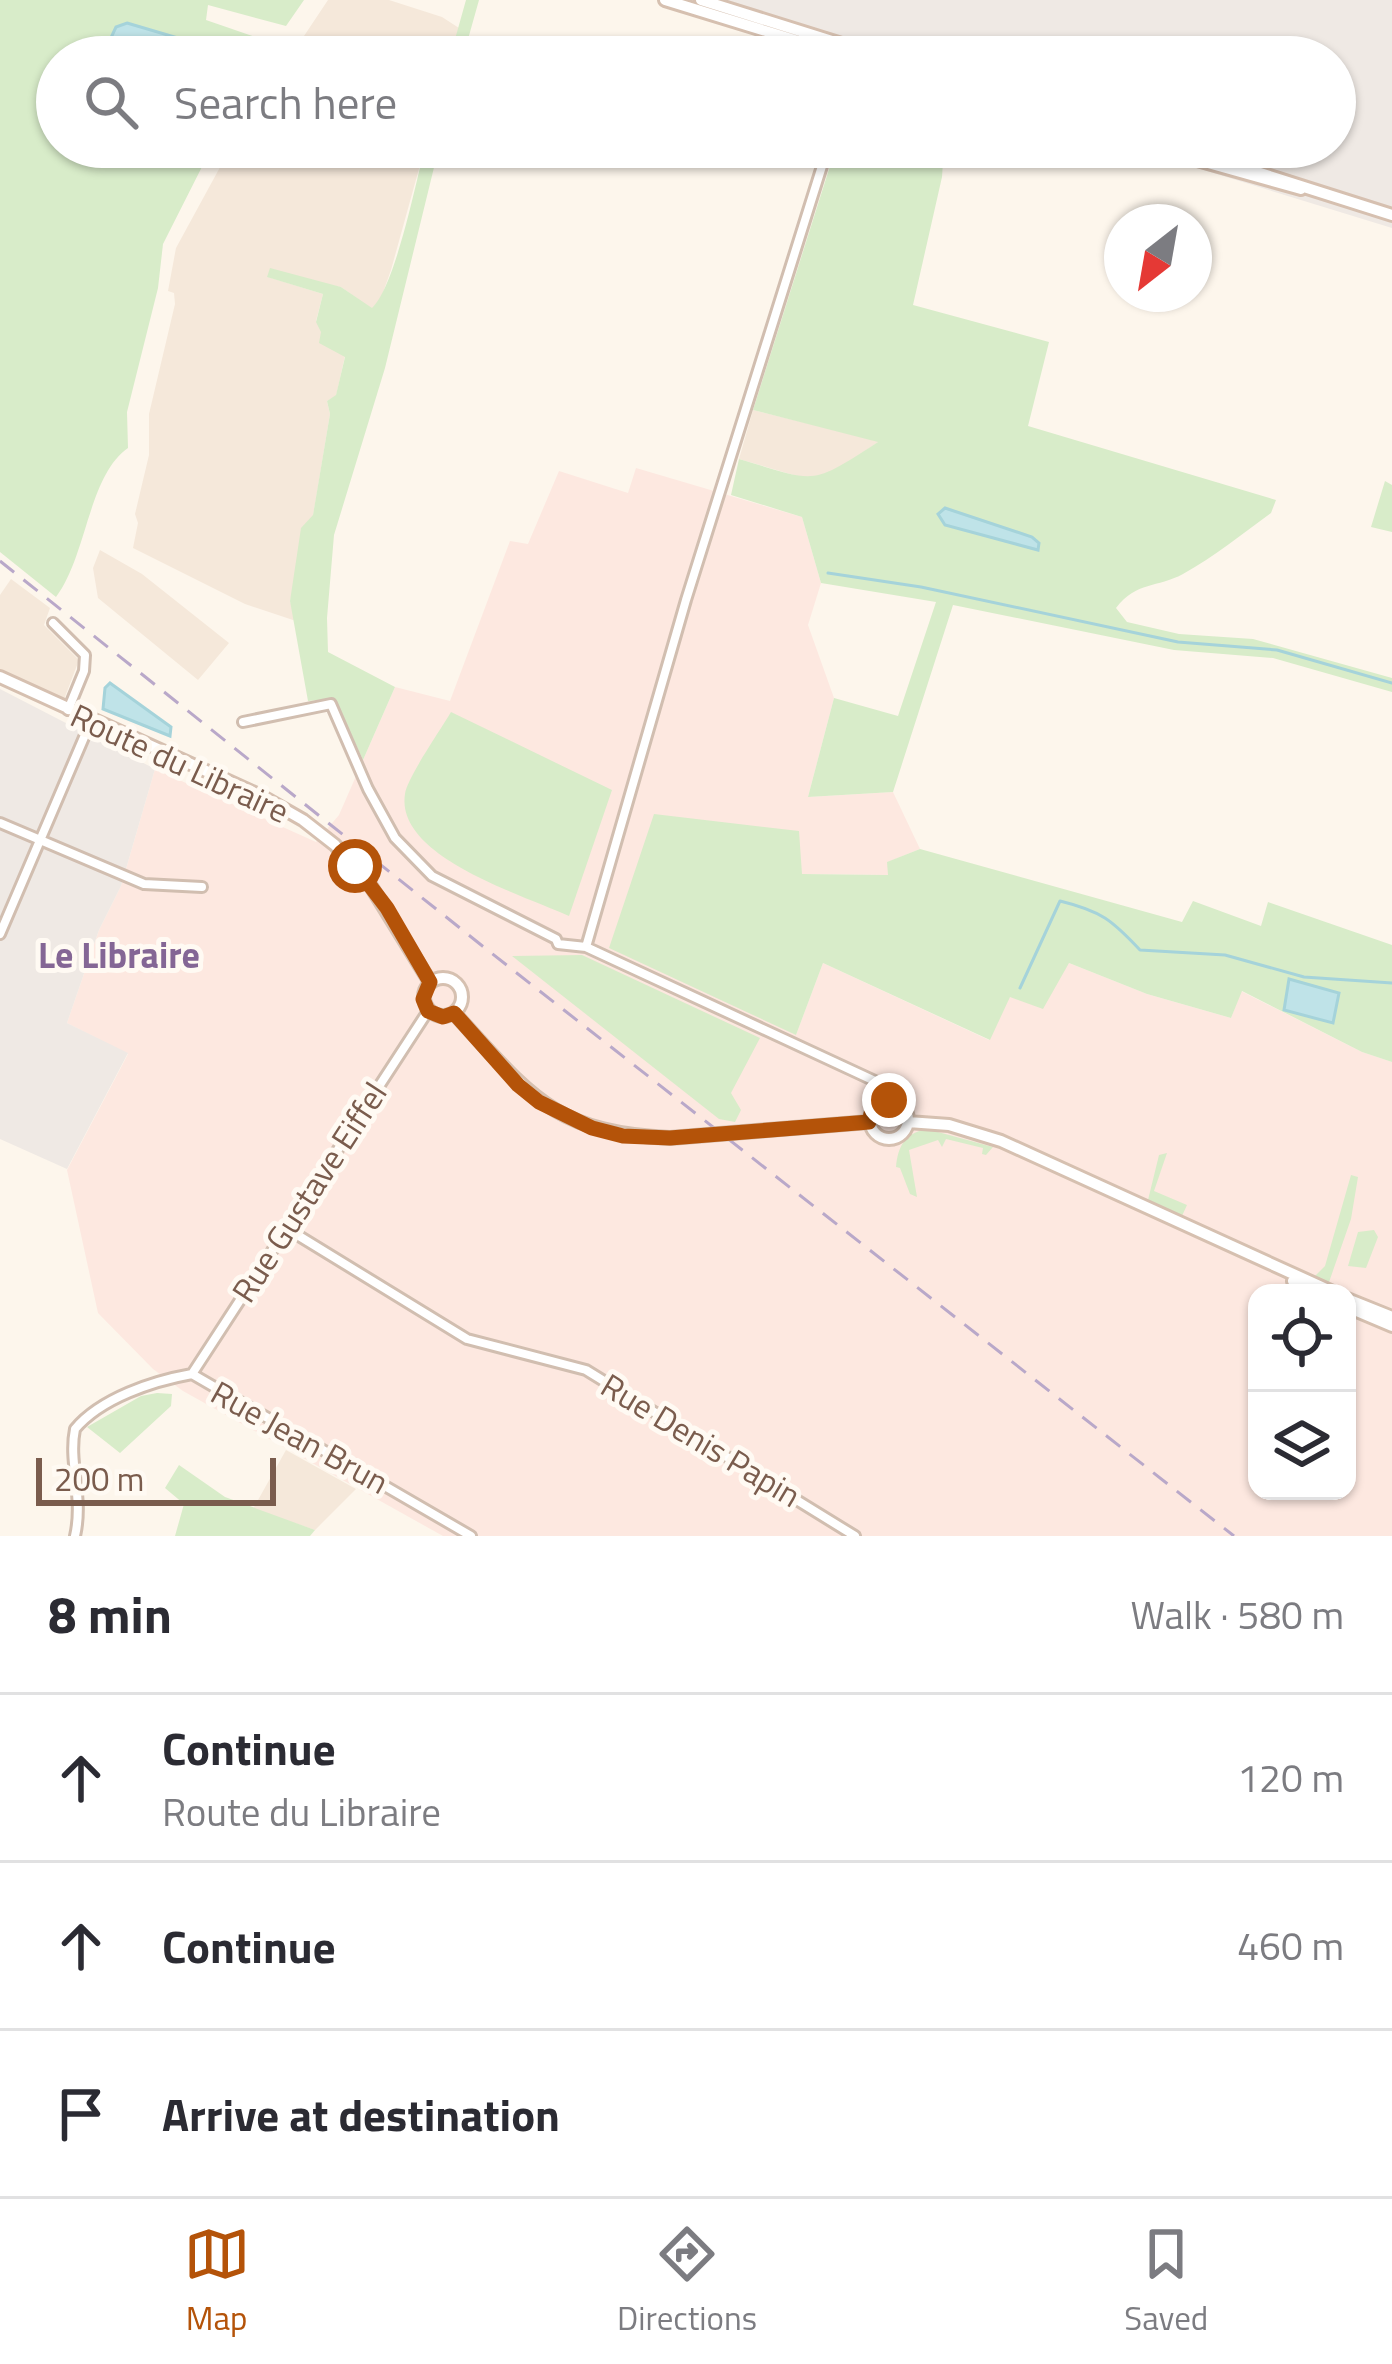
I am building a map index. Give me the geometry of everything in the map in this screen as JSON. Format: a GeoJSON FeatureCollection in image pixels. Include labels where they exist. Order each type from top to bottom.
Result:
{"type":"FeatureCollection","features":[{"type":"Feature","properties":{"kind":"main road"},"geometry":{"type":"LineString","coordinates":[[665,0],[790,36]]}},
{"type":"Feature","properties":{"kind":"main road"},"geometry":{"type":"LineString","coordinates":[[701,0],[802,36]]}},
{"type":"Feature","properties":{"kind":"main road"},"geometry":{"type":"LineString","coordinates":[[1221,168],[1310,190]]}},
{"type":"Feature","properties":{"kind":"main road"},"geometry":{"type":"LineString","coordinates":[[1250,168],[1392,215]]}},
{"type":"Feature","properties":{"kind":"main road","name":"Route du Libraire"},"geometry":{"type":"LineString","coordinates":[[0,677],[261,796],[320,832],[369,883],[430,982]]}},
{"type":"Feature","properties":{"kind":"main road"},"geometry":{"type":"LineString","coordinates":[[442,978],[458,985],[462,996],[454,1013],[443,1017],[428,1011],[423,999],[430,982],[442,978]]}},
{"type":"Feature","properties":{"kind":"main road"},"geometry":{"type":"LineString","coordinates":[[454,1013],[518,1085],[539,1102],[592,1128],[623,1136],[670,1138],[869,1122]]}},
{"type":"Feature","properties":{"kind":"main road"},"geometry":{"type":"LineString","coordinates":[[889,1100],[905,1109],[908,1122],[903,1133],[892,1139],[880,1137],[869,1122],[872,1110],[889,1100]]}},
{"type":"Feature","properties":{"kind":"main road"},"geometry":{"type":"LineString","coordinates":[[908,1122],[975,1131],[1315,1284]]}},
{"type":"Feature","properties":{"kind":"main road"},"geometry":{"type":"LineString","coordinates":[[1140,1205],[1300,1284]]}},
{"type":"Feature","properties":{"kind":"main road"},"geometry":{"type":"LineString","coordinates":[[1356,1307],[1392,1322]]}},
{"type":"Feature","properties":{"kind":"street"},"geometry":{"type":"LineString","coordinates":[[586,946],[686,600],[822,168]]}},
{"type":"Feature","properties":{"kind":"street"},"geometry":{"type":"LineString","coordinates":[[53,623],[85,655],[84,671],[68,710]]}},
{"type":"Feature","properties":{"kind":"street"},"geometry":{"type":"LineString","coordinates":[[243,722],[332,704],[395,838],[432,876],[558,944],[586,946],[877,1082],[889,1100]]}},
{"type":"Feature","properties":{"kind":"street"},"geometry":{"type":"LineString","coordinates":[[0,934],[91,721]]}},
{"type":"Feature","properties":{"kind":"street"},"geometry":{"type":"LineString","coordinates":[[0,823],[144,884],[202,887]]}},
{"type":"Feature","properties":{"kind":"street","name":"Rue Gustave Eiffel"},"geometry":{"type":"LineString","coordinates":[[192,1374],[428,1011]]}},
{"type":"Feature","properties":{"kind":"street","name":"Rue Denis Papin"},"geometry":{"type":"LineString","coordinates":[[286,1228],[467,1339],[586,1370],[855,1536]]}},
{"type":"Feature","properties":{"kind":"street"},"geometry":{"type":"LineString","coordinates":[[75,1536],[80,1494],[75,1429],[157,1381],[192,1374]]}},
{"type":"Feature","properties":{"kind":"street","name":"Rue Jean Brun"},"geometry":{"type":"LineString","coordinates":[[192,1374],[471,1536]]}},
{"type":"Feature","properties":{"kind":"shaded area"},"geometry":{"type":"Polygon","coordinates":[[[328,0],[389,0],[442,17],[459,28],[457,36],[304,36],[328,0]]]}},
{"type":"Feature","properties":{"kind":"shaded area"},"geometry":{"type":"Polygon","coordinates":[[[702,0],[1392,0],[1392,228],[1197,168],[1356,168],[1356,36],[820,36],[702,0]]]}},
{"type":"Feature","properties":{"kind":"shaded area"},"geometry":{"type":"Polygon","coordinates":[[[220,168],[419,168],[391,270],[380,301],[372,309],[341,287],[268,277],[323,294],[316,321],[345,356],[336,396],[327,401],[330,414],[313,516],[290,601],[296,621],[245,604],[133,548],[135,514],[149,455],[149,414],[175,304],[174,293],[168,291],[176,248],[220,168]]]}},
{"type":"Feature","properties":{"kind":"shaded area"},"geometry":{"type":"Polygon","coordinates":[[[753,410],[880,441],[827,476],[807,479],[739,459],[753,410]]]}},
{"type":"Feature","properties":{"kind":"shaded area"},"geometry":{"type":"Polygon","coordinates":[[[636,468],[802,517],[821,583],[808,625],[834,698],[808,797],[893,792],[920,849],[888,862],[889,875],[801,874],[796,1035],[823,963],[989,1040],[1010,996],[1069,963],[1147,994],[1231,1018],[1241,991],[1362,1052],[1392,1062],[1392,1536],[443,1536],[183,1391],[153,1369],[98,1313],[67,1170],[128,1054],[67,1023],[99,930],[121,886],[155,769],[316,842],[339,815],[395,687],[450,701],[510,541],[528,544],[559,471],[628,493],[636,468]]]}},
{"type":"Feature","properties":{"kind":"shaded area"},"geometry":{"type":"Polygon","coordinates":[[[100,550],[142,574],[229,643],[198,680],[98,598],[93,568],[100,550]]]}},
{"type":"Feature","properties":{"kind":"shaded area"},"geometry":{"type":"Polygon","coordinates":[[[11,579],[50,608],[44,625],[79,660],[63,702],[0,671],[0,595],[11,579]]]}},
{"type":"Feature","properties":{"kind":"shaded area"},"geometry":{"type":"Polygon","coordinates":[[[0,689],[155,769],[121,886],[99,930],[67,1023],[128,1053],[67,1169],[0,1139],[0,689]]]}},
{"type":"Feature","properties":{"kind":"shaded area"},"geometry":{"type":"Polygon","coordinates":[[[286,1450],[356,1489],[315,1530],[253,1509],[286,1450]]]}},
{"type":"Feature","properties":{"kind":"green space"},"geometry":{"type":"Polygon","coordinates":[[[0,0],[304,0],[286,26],[208,5],[206,20],[253,36],[36,36],[36,168],[201,168],[163,244],[158,288],[127,412],[128,448],[104,477],[75,560],[56,597],[0,552],[0,0]]]}},
{"type":"Feature","properties":{"kind":"green space"},"geometry":{"type":"Polygon","coordinates":[[[466,0],[479,0],[469,36],[456,36],[466,0]]]}},
{"type":"Feature","properties":{"kind":"green space"},"geometry":{"type":"Polygon","coordinates":[[[420,168],[434,168],[385,368],[334,535],[328,652],[395,687],[363,760],[335,699],[308,701],[290,601],[301,528],[313,515],[330,414],[327,401],[336,395],[345,357],[319,343],[316,322],[323,294],[267,277],[270,268],[341,287],[372,308],[389,279],[420,168]]]}},
{"type":"Feature","properties":{"kind":"green space"},"geometry":{"type":"Polygon","coordinates":[[[829,168],[943,168],[913,305],[1049,342],[1028,426],[1276,500],[1271,513],[1206,560],[1124,599],[1116,608],[1127,622],[1179,634],[1253,639],[1392,678],[1392,692],[1273,658],[1174,650],[953,605],[893,792],[808,797],[834,698],[898,716],[936,602],[821,583],[802,517],[731,495],[739,459],[812,476],[838,467],[878,442],[753,410],[829,168]]]}},
{"type":"Feature","properties":{"kind":"green space"},"geometry":{"type":"Polygon","coordinates":[[[1385,481],[1392,485],[1392,532],[1371,527],[1385,481]]]}},
{"type":"Feature","properties":{"kind":"green space"},"geometry":{"type":"Polygon","coordinates":[[[451,712],[612,790],[569,916],[466,871],[420,837],[407,816],[407,787],[451,712]]]}},
{"type":"Feature","properties":{"kind":"green space"},"geometry":{"type":"Polygon","coordinates":[[[654,814],[799,831],[802,874],[888,875],[887,862],[920,849],[1182,922],[1193,901],[1261,926],[1268,902],[1392,945],[1392,1062],[1362,1052],[1242,991],[1231,1018],[1147,994],[1069,963],[1043,1009],[1010,997],[990,1040],[823,963],[796,1035],[609,948],[654,814]]]}},
{"type":"Feature","properties":{"kind":"green space"},"geometry":{"type":"Polygon","coordinates":[[[582,955],[760,1038],[731,1093],[741,1110],[735,1122],[719,1119],[512,956],[582,955]]]}},
{"type":"Feature","properties":{"kind":"green space"},"geometry":{"type":"Polygon","coordinates":[[[927,1129],[993,1147],[986,1155],[983,1148],[946,1139],[942,1147],[938,1140],[909,1150],[917,1197],[910,1194],[897,1160],[908,1137],[927,1129]]]}},
{"type":"Feature","properties":{"kind":"green space"},"geometry":{"type":"Polygon","coordinates":[[[1167,1153],[1154,1191],[1187,1205],[1182,1216],[1148,1200],[1159,1155],[1167,1153]]]}},
{"type":"Feature","properties":{"kind":"green space"},"geometry":{"type":"Polygon","coordinates":[[[1351,1175],[1358,1177],[1351,1219],[1328,1284],[1315,1276],[1325,1266],[1351,1175]]]}},
{"type":"Feature","properties":{"kind":"green space"},"geometry":{"type":"Polygon","coordinates":[[[1374,1230],[1378,1237],[1366,1268],[1348,1266],[1358,1232],[1374,1230]]]}},
{"type":"Feature","properties":{"kind":"green space"},"geometry":{"type":"Polygon","coordinates":[[[172,1394],[171,1406],[120,1453],[87,1427],[141,1396],[172,1394]]]}},
{"type":"Feature","properties":{"kind":"green space"},"geometry":{"type":"Polygon","coordinates":[[[179,1465],[225,1497],[315,1530],[310,1536],[175,1536],[184,1504],[165,1488],[179,1465]]]}},
{"type":"Feature","properties":{"kind":"water"},"geometry":{"type":"Polygon","coordinates":[[[127,23],[171,36],[112,36],[116,27],[127,23]]]}},
{"type":"Feature","properties":{"kind":"water"},"geometry":{"type":"Polygon","coordinates":[[[945,508],[1032,537],[1039,543],[1038,550],[945,525],[938,514],[945,508]]]}},
{"type":"Feature","properties":{"kind":"water"},"geometry":{"type":"Polygon","coordinates":[[[110,683],[171,727],[170,736],[103,709],[110,683]]]}},
{"type":"Feature","properties":{"kind":"water"},"geometry":{"type":"Polygon","coordinates":[[[1289,979],[1339,993],[1333,1023],[1284,1010],[1289,979]]]}},
{"type":"Feature","properties":{"kind":"waterway"},"geometry":{"type":"LineString","coordinates":[[828,573],[921,587],[1178,642],[1277,650],[1392,683]]}},
{"type":"Feature","properties":{"kind":"waterway"},"geometry":{"type":"LineString","coordinates":[[1020,988],[1060,901],[1105,918],[1140,950],[1225,955],[1304,977],[1392,983]]}},
{"type":"Feature","properties":{"kind":"railway"},"geometry":{"type":"LineString","coordinates":[[0,561],[1234,1536]]}},
{"type":"Feature","properties":{"kind":"district","name":"Le Libraire"},"geometry":{"type":"Point","coordinates":[119,955]}},
{"type":"Feature","properties":{"kind":"route"},"geometry":{"type":"LineString","coordinates":[[355,866],[387,908],[430,982],[423,999],[428,1011],[443,1017],[454,1013],[518,1085],[564,1116],[623,1136],[670,1138],[869,1122],[872,1110],[889,1100]]}}]}
